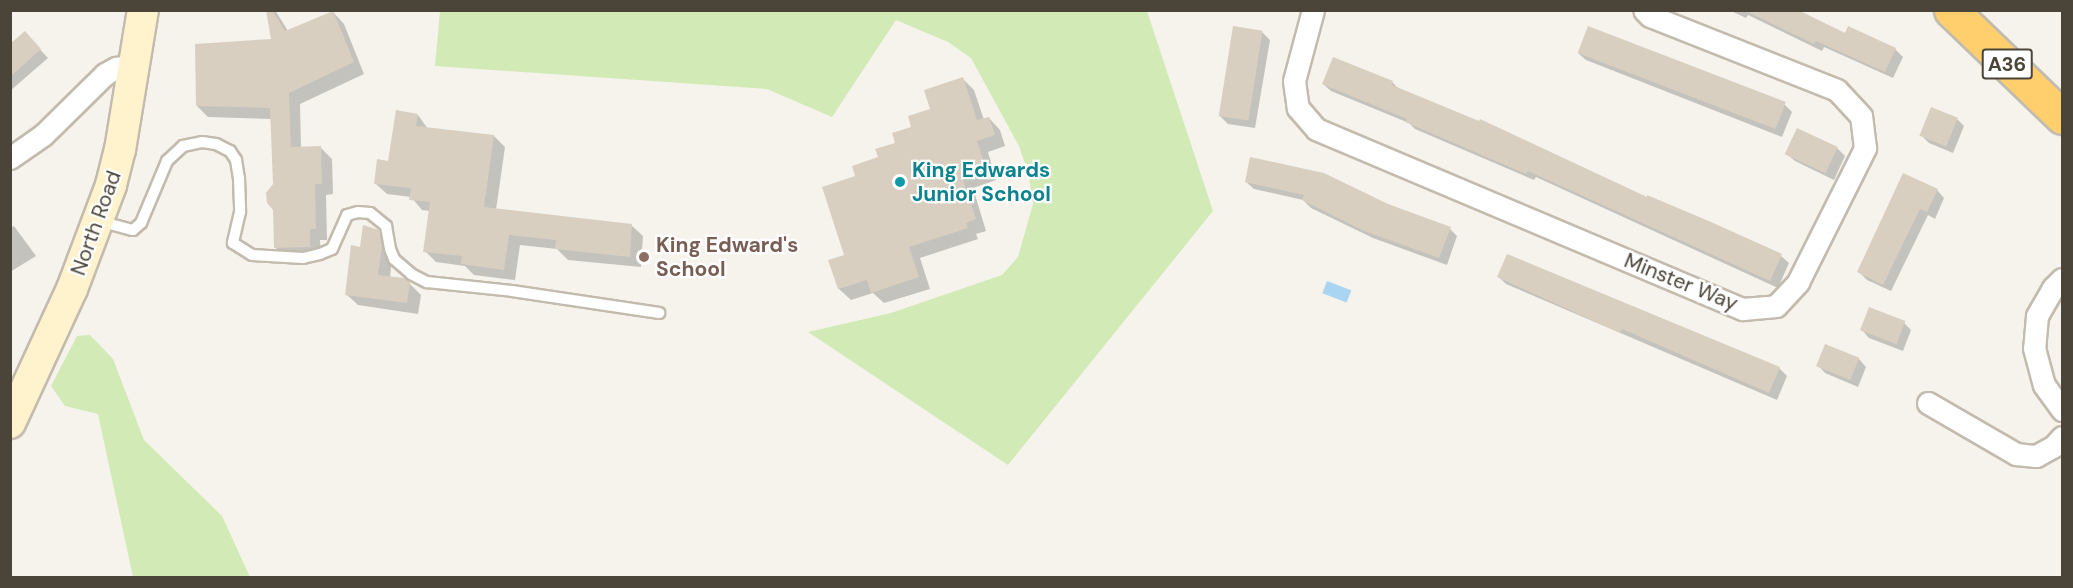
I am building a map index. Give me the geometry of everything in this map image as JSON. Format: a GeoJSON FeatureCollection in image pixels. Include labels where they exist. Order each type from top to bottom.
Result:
{"type":"FeatureCollection","features":[{"type":"Feature","properties":{"kind":"highway","name":"A36"},"geometry":{"type":"LineString","coordinates":[[1951,10],[2062,117]]}},
{"type":"Feature","properties":{"kind":"street","name":"North Road"},"geometry":{"type":"LineString","coordinates":[[10,423],[72,289],[99,220],[120,150],[143,10]]}},
{"type":"Feature","properties":{"kind":"street","name":"Minster Way"},"geometry":{"type":"LineString","coordinates":[[1313,10],[1294,81],[1298,108],[1316,129],[1743,309],[1776,306],[1798,282],[1865,148],[1861,116],[1837,90],[1650,16],[1644,10]]}},
{"type":"Feature","properties":{"kind":"street"},"geometry":{"type":"LineString","coordinates":[[10,158],[43,135],[105,75],[116,68],[135,66]]}},
{"type":"Feature","properties":{"kind":"street"},"geometry":{"type":"LineString","coordinates":[[2062,279],[2053,288],[2037,316],[2034,348],[2044,385],[2062,410]]}},
{"type":"Feature","properties":{"kind":"street"},"geometry":{"type":"LineString","coordinates":[[1928,403],[2016,454],[2036,456],[2054,446],[2062,438]]}},
{"type":"Feature","properties":{"kind":"lane"},"geometry":{"type":"LineString","coordinates":[[99,220],[133,230],[141,223],[167,161],[183,146],[202,142],[216,144],[230,151],[236,160],[240,212],[233,243],[252,255],[303,258],[320,254],[332,249],[347,215],[358,212],[370,213],[386,226],[394,259],[411,274],[427,282],[512,291],[659,313]]}},
{"type":"Feature","properties":{"kind":"green space"},"geometry":{"type":"Polygon","coordinates":[[[440,11],[1147,11],[1213,211],[1008,465],[808,332],[891,313],[1002,275],[1018,257],[1033,204],[1028,172],[1019,146],[971,58],[948,42],[896,20],[832,117],[767,89],[435,66],[440,11]]]}},
{"type":"Feature","properties":{"kind":"green space"},"geometry":{"type":"Polygon","coordinates":[[[90,335],[113,359],[144,440],[222,516],[250,577],[133,577],[98,414],[65,406],[51,386],[77,336],[90,335]]]}},
{"type":"Feature","properties":{"kind":"water"},"geometry":{"type":"Polygon","coordinates":[[[1327,281],[1351,290],[1347,302],[1322,293],[1327,281]]]}},
{"type":"Feature","properties":{"kind":"building"},"geometry":{"type":"Polygon","coordinates":[[[266,10],[272,10],[285,31],[333,11],[354,62],[289,93],[291,147],[321,146],[322,184],[315,184],[316,229],[310,229],[310,247],[274,248],[273,210],[267,203],[266,193],[273,184],[270,108],[196,106],[195,44],[271,39],[266,10]]]}},
{"type":"Feature","properties":{"kind":"building"},"geometry":{"type":"Polygon","coordinates":[[[1744,10],[1798,10],[1845,33],[1848,26],[1896,48],[1885,72],[1816,41],[1814,44],[1744,10]]]}},
{"type":"Feature","properties":{"kind":"building"},"geometry":{"type":"Polygon","coordinates":[[[1233,26],[1263,31],[1248,121],[1219,116],[1233,26]]]}},
{"type":"Feature","properties":{"kind":"building"},"geometry":{"type":"Polygon","coordinates":[[[1588,26],[1786,102],[1776,129],[1578,53],[1588,26]]]}},
{"type":"Feature","properties":{"kind":"building"},"geometry":{"type":"Polygon","coordinates":[[[25,31],[41,49],[10,77],[10,44],[25,31]]]}},
{"type":"Feature","properties":{"kind":"building"},"geometry":{"type":"Polygon","coordinates":[[[1333,57],[1393,81],[1392,85],[1479,121],[1480,119],[1647,197],[1647,195],[1782,254],[1770,281],[1528,171],[1526,174],[1405,122],[1407,119],[1322,84],[1333,57]]]}},
{"type":"Feature","properties":{"kind":"building","name":"King Edwards Junior School"},"geometry":{"type":"Polygon","coordinates":[[[963,77],[977,120],[989,117],[995,135],[977,141],[986,169],[962,177],[976,219],[966,223],[968,228],[909,247],[919,277],[871,293],[867,280],[838,289],[828,260],[844,255],[822,187],[855,176],[852,166],[878,157],[875,149],[895,143],[892,133],[911,127],[908,116],[930,109],[924,90],[963,77]]]}},
{"type":"Feature","properties":{"kind":"building"},"geometry":{"type":"Polygon","coordinates":[[[1931,107],[1958,118],[1946,147],[1919,136],[1931,107]]]}},
{"type":"Feature","properties":{"kind":"building"},"geometry":{"type":"Polygon","coordinates":[[[396,110],[418,114],[416,126],[494,135],[484,207],[632,224],[630,257],[555,249],[556,240],[509,235],[504,270],[461,264],[462,256],[423,252],[430,202],[409,200],[411,188],[374,184],[377,159],[388,161],[396,110]]]}},
{"type":"Feature","properties":{"kind":"building"},"geometry":{"type":"Polygon","coordinates":[[[1797,128],[1838,147],[1826,173],[1785,154],[1797,128]]]}},
{"type":"Feature","properties":{"kind":"building"},"geometry":{"type":"Polygon","coordinates":[[[1250,157],[1324,173],[1388,204],[1451,227],[1439,258],[1364,231],[1302,200],[1304,195],[1245,182],[1250,157]]]}},
{"type":"Feature","properties":{"kind":"building"},"geometry":{"type":"Polygon","coordinates":[[[1903,173],[1938,189],[1927,212],[1920,209],[1883,285],[1857,272],[1903,173]]]}},
{"type":"Feature","properties":{"kind":"building"},"geometry":{"type":"Polygon","coordinates":[[[363,225],[379,230],[382,246],[378,275],[404,278],[410,282],[407,303],[345,295],[351,245],[360,247],[363,225]]]}},
{"type":"Feature","properties":{"kind":"building"},"geometry":{"type":"Polygon","coordinates":[[[1507,254],[1780,367],[1769,393],[1622,329],[1620,333],[1497,277],[1507,254]]]}},
{"type":"Feature","properties":{"kind":"building"},"geometry":{"type":"Polygon","coordinates":[[[1869,307],[1905,321],[1896,344],[1860,330],[1869,307]]]}},
{"type":"Feature","properties":{"kind":"building"},"geometry":{"type":"Polygon","coordinates":[[[1825,344],[1859,358],[1850,380],[1816,366],[1825,344]]]}},
{"type":"Feature","properties":{"kind":"place","name":"King Edwards Junior School"},"geometry":{"type":"Point","coordinates":[900,182]}},
{"type":"Feature","properties":{"kind":"place","name":"King Edward's School"},"geometry":{"type":"Point","coordinates":[644,257]}}]}
